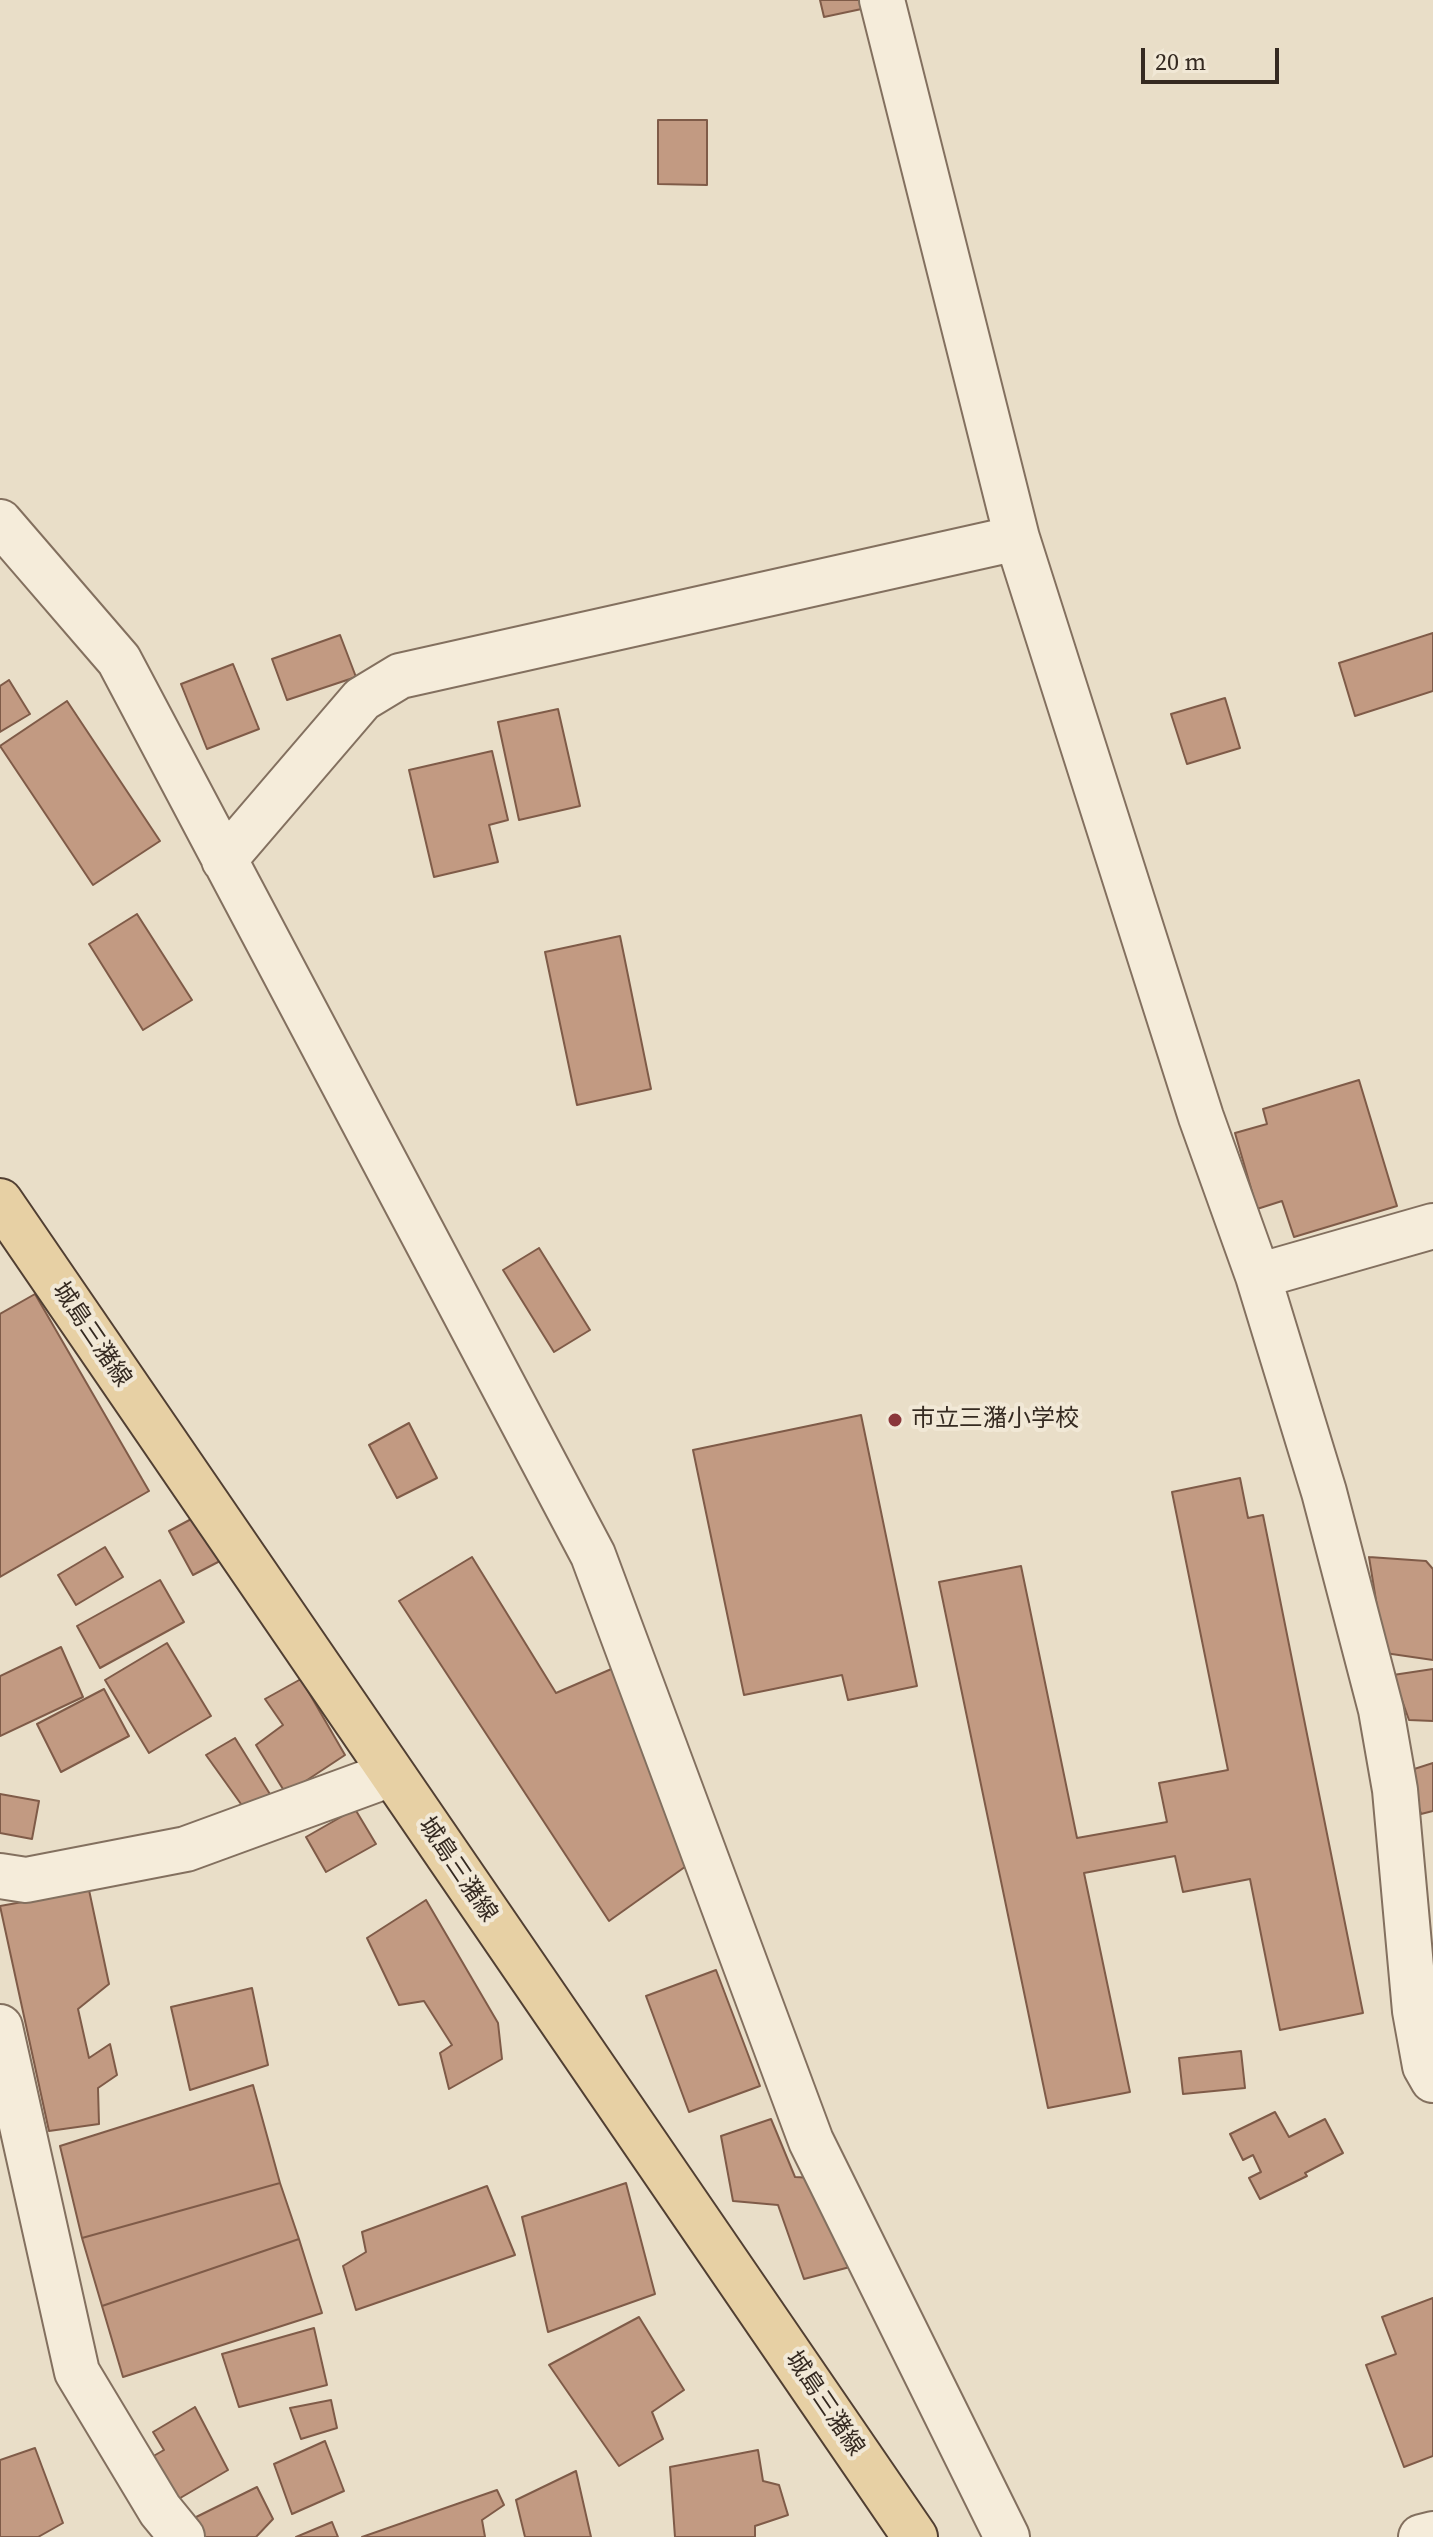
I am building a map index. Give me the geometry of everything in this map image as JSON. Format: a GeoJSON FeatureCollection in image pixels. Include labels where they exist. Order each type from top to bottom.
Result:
{"type":"FeatureCollection","features":[{"type":"Feature","properties":{"kind":"main road","name":"城島三潴線"},"geometry":{"type":"LineString","coordinates":[[0,1201],[915,2537]]}},
{"type":"Feature","properties":{"kind":"street"},"geometry":{"type":"LineString","coordinates":[[882,0],[1017,538],[1201,1117],[1258,1276],[1324,1492],[1381,1710],[1395,1790],[1415,2011],[1425,2066],[1433,2080]]}},
{"type":"Feature","properties":{"kind":"street"},"geometry":{"type":"LineString","coordinates":[[0,522],[119,660],[593,1555],[811,2141],[1007,2537]]}},
{"type":"Feature","properties":{"kind":"street"},"geometry":{"type":"LineString","coordinates":[[224,860],[362,699],[400,676],[1017,538]]}},
{"type":"Feature","properties":{"kind":"street"},"geometry":{"type":"LineString","coordinates":[[1258,1276],[1433,1226]]}},
{"type":"Feature","properties":{"kind":"street"},"geometry":{"type":"LineString","coordinates":[[0,1876],[26,1880],[186,1849],[391,1774]]}},
{"type":"Feature","properties":{"kind":"street"},"geometry":{"type":"LineString","coordinates":[[0,2027],[77,2372],[160,2510],[182,2537]]}},
{"type":"Feature","properties":{"kind":"street"},"geometry":{"type":"LineString","coordinates":[[1421,2537],[1433,2534]]}},
{"type":"Feature","properties":{"kind":"building"},"geometry":{"type":"Polygon","coordinates":[[[820,0],[869,0],[871,7],[824,17],[820,0]]]}},
{"type":"Feature","properties":{"kind":"building"},"geometry":{"type":"Polygon","coordinates":[[[658,120],[707,120],[707,185],[658,184],[658,120]]]}},
{"type":"Feature","properties":{"kind":"building"},"geometry":{"type":"Polygon","coordinates":[[[1433,633],[1433,691],[1355,716],[1339,663],[1433,633]]]}},
{"type":"Feature","properties":{"kind":"building"},"geometry":{"type":"Polygon","coordinates":[[[340,635],[356,677],[287,700],[272,659],[340,635]]]}},
{"type":"Feature","properties":{"kind":"building"},"geometry":{"type":"Polygon","coordinates":[[[233,664],[259,729],[207,749],[181,684],[233,664]]]}},
{"type":"Feature","properties":{"kind":"building"},"geometry":{"type":"Polygon","coordinates":[[[9,680],[30,714],[0,732],[0,686],[9,680]]]}},
{"type":"Feature","properties":{"kind":"building"},"geometry":{"type":"Polygon","coordinates":[[[1225,698],[1240,748],[1187,764],[1171,714],[1225,698]]]}},
{"type":"Feature","properties":{"kind":"building"},"geometry":{"type":"Polygon","coordinates":[[[67,701],[160,841],[93,885],[0,746],[67,701]]]}},
{"type":"Feature","properties":{"kind":"building"},"geometry":{"type":"Polygon","coordinates":[[[558,709],[580,806],[519,820],[498,722],[558,709]]]}},
{"type":"Feature","properties":{"kind":"building"},"geometry":{"type":"Polygon","coordinates":[[[492,751],[508,820],[489,825],[498,862],[434,877],[409,770],[492,751]]]}},
{"type":"Feature","properties":{"kind":"building"},"geometry":{"type":"Polygon","coordinates":[[[137,914],[192,1000],[143,1030],[89,944],[137,914]]]}},
{"type":"Feature","properties":{"kind":"building"},"geometry":{"type":"Polygon","coordinates":[[[620,936],[651,1089],[577,1105],[545,952],[620,936]]]}},
{"type":"Feature","properties":{"kind":"building"},"geometry":{"type":"Polygon","coordinates":[[[1359,1080],[1397,1206],[1294,1237],[1282,1201],[1257,1209],[1235,1133],[1267,1124],[1263,1109],[1359,1080]]]}},
{"type":"Feature","properties":{"kind":"building"},"geometry":{"type":"Polygon","coordinates":[[[539,1248],[590,1330],[554,1352],[503,1270],[539,1248]]]}},
{"type":"Feature","properties":{"kind":"building"},"geometry":{"type":"Polygon","coordinates":[[[35,1294],[149,1491],[0,1577],[0,1314],[35,1294]]]}},
{"type":"Feature","properties":{"kind":"building"},"geometry":{"type":"Polygon","coordinates":[[[861,1415],[917,1686],[848,1700],[842,1675],[744,1695],[693,1450],[861,1415]]]}},
{"type":"Feature","properties":{"kind":"building"},"geometry":{"type":"Polygon","coordinates":[[[409,1423],[437,1478],[397,1498],[369,1445],[409,1423]]]}},
{"type":"Feature","properties":{"kind":"building"},"geometry":{"type":"Polygon","coordinates":[[[1240,1478],[1248,1518],[1263,1515],[1363,2013],[1280,2030],[1250,1879],[1183,1892],[1175,1856],[1084,1873],[1130,2092],[1048,2108],[939,1582],[1021,1566],[1077,1838],[1167,1822],[1159,1783],[1228,1770],[1172,1492],[1240,1478]]]}},
{"type":"Feature","properties":{"kind":"building"},"geometry":{"type":"Polygon","coordinates":[[[195,1517],[220,1561],[193,1575],[169,1531],[195,1517]]]}},
{"type":"Feature","properties":{"kind":"building"},"geometry":{"type":"Polygon","coordinates":[[[105,1547],[123,1577],[76,1605],[58,1575],[105,1547]]]}},
{"type":"Feature","properties":{"kind":"building"},"geometry":{"type":"Polygon","coordinates":[[[472,1557],[556,1693],[616,1667],[689,1864],[609,1921],[399,1601],[472,1557]]]}},
{"type":"Feature","properties":{"kind":"building"},"geometry":{"type":"Polygon","coordinates":[[[1369,1557],[1426,1561],[1433,1569],[1433,1660],[1378,1652],[1378,1613],[1369,1557]]]}},
{"type":"Feature","properties":{"kind":"building"},"geometry":{"type":"Polygon","coordinates":[[[160,1580],[184,1622],[100,1668],[77,1626],[160,1580]]]}},
{"type":"Feature","properties":{"kind":"building"},"geometry":{"type":"Polygon","coordinates":[[[167,1643],[211,1716],[149,1753],[105,1680],[167,1643]]]}},
{"type":"Feature","properties":{"kind":"building"},"geometry":{"type":"Polygon","coordinates":[[[61,1647],[83,1697],[0,1736],[0,1676],[61,1647]]]}},
{"type":"Feature","properties":{"kind":"building"},"geometry":{"type":"Polygon","coordinates":[[[1433,1669],[1433,1721],[1409,1720],[1393,1675],[1433,1669]]]}},
{"type":"Feature","properties":{"kind":"building"},"geometry":{"type":"Polygon","coordinates":[[[301,1679],[345,1755],[286,1794],[256,1745],[283,1725],[265,1699],[301,1679]]]}},
{"type":"Feature","properties":{"kind":"building"},"geometry":{"type":"Polygon","coordinates":[[[104,1689],[129,1736],[61,1772],[37,1724],[104,1689]]]}},
{"type":"Feature","properties":{"kind":"building"},"geometry":{"type":"Polygon","coordinates":[[[235,1738],[273,1799],[246,1811],[206,1755],[235,1738]]]}},
{"type":"Feature","properties":{"kind":"building"},"geometry":{"type":"Polygon","coordinates":[[[1433,1763],[1433,1811],[1421,1814],[1408,1771],[1433,1763]]]}},
{"type":"Feature","properties":{"kind":"building"},"geometry":{"type":"Polygon","coordinates":[[[0,1794],[39,1801],[32,1839],[0,1833],[0,1794]]]}},
{"type":"Feature","properties":{"kind":"building"},"geometry":{"type":"Polygon","coordinates":[[[355,1809],[376,1844],[326,1872],[306,1837],[355,1809]]]}},
{"type":"Feature","properties":{"kind":"building"},"geometry":{"type":"Polygon","coordinates":[[[89,1890],[109,1984],[78,2009],[89,2058],[110,2044],[117,2075],[98,2088],[99,2124],[49,2131],[0,1906],[89,1890]]]}},
{"type":"Feature","properties":{"kind":"building"},"geometry":{"type":"Polygon","coordinates":[[[426,1900],[498,2023],[502,2059],[449,2089],[440,2053],[452,2045],[424,2001],[399,2005],[367,1938],[426,1900]]]}},
{"type":"Feature","properties":{"kind":"building"},"geometry":{"type":"Polygon","coordinates":[[[716,1970],[760,2086],[689,2112],[646,1996],[716,1970]]]}},
{"type":"Feature","properties":{"kind":"building"},"geometry":{"type":"Polygon","coordinates":[[[252,1988],[268,2065],[190,2090],[171,2007],[252,1988]]]}},
{"type":"Feature","properties":{"kind":"building"},"geometry":{"type":"Polygon","coordinates":[[[1241,2051],[1245,2088],[1183,2094],[1179,2058],[1241,2051]]]}},
{"type":"Feature","properties":{"kind":"building"},"geometry":{"type":"Polygon","coordinates":[[[253,2085],[280,2183],[82,2238],[60,2146],[253,2085]]]}},
{"type":"Feature","properties":{"kind":"building"},"geometry":{"type":"Polygon","coordinates":[[[1275,2112],[1289,2137],[1325,2119],[1343,2153],[1305,2173],[1307,2176],[1260,2199],[1249,2178],[1261,2172],[1253,2155],[1243,2160],[1230,2134],[1275,2112]]]}},
{"type":"Feature","properties":{"kind":"building"},"geometry":{"type":"Polygon","coordinates":[[[771,2119],[795,2177],[813,2178],[850,2267],[804,2279],[778,2205],[733,2201],[721,2136],[771,2119]]]}},
{"type":"Feature","properties":{"kind":"building"},"geometry":{"type":"Polygon","coordinates":[[[280,2183],[299,2239],[102,2306],[82,2238],[280,2183]]]}},
{"type":"Feature","properties":{"kind":"building"},"geometry":{"type":"Polygon","coordinates":[[[626,2183],[655,2294],[548,2332],[522,2217],[626,2183]]]}},
{"type":"Feature","properties":{"kind":"building"},"geometry":{"type":"Polygon","coordinates":[[[487,2186],[515,2255],[356,2310],[343,2266],[366,2252],[362,2232],[487,2186]]]}},
{"type":"Feature","properties":{"kind":"building"},"geometry":{"type":"Polygon","coordinates":[[[299,2239],[322,2313],[123,2377],[102,2306],[299,2239]]]}},
{"type":"Feature","properties":{"kind":"building"},"geometry":{"type":"Polygon","coordinates":[[[1433,2298],[1433,2456],[1404,2467],[1366,2365],[1396,2354],[1382,2317],[1433,2298]]]}},
{"type":"Feature","properties":{"kind":"building"},"geometry":{"type":"Polygon","coordinates":[[[639,2317],[684,2390],[652,2412],[663,2439],[619,2466],[549,2365],[639,2317]]]}},
{"type":"Feature","properties":{"kind":"building"},"geometry":{"type":"Polygon","coordinates":[[[314,2328],[327,2385],[239,2407],[222,2354],[314,2328]]]}},
{"type":"Feature","properties":{"kind":"building"},"geometry":{"type":"Polygon","coordinates":[[[331,2400],[337,2428],[301,2439],[290,2408],[331,2400]]]}},
{"type":"Feature","properties":{"kind":"building"},"geometry":{"type":"Polygon","coordinates":[[[195,2407],[228,2470],[170,2504],[143,2462],[164,2450],[153,2432],[195,2407]]]}},
{"type":"Feature","properties":{"kind":"building"},"geometry":{"type":"Polygon","coordinates":[[[325,2441],[344,2491],[292,2514],[274,2464],[325,2441]]]}},
{"type":"Feature","properties":{"kind":"building"},"geometry":{"type":"Polygon","coordinates":[[[35,2448],[63,2523],[38,2537],[0,2537],[0,2460],[35,2448]]]}},
{"type":"Feature","properties":{"kind":"building"},"geometry":{"type":"Polygon","coordinates":[[[758,2450],[763,2481],[779,2485],[788,2515],[755,2526],[755,2537],[675,2537],[670,2467],[758,2450]]]}},
{"type":"Feature","properties":{"kind":"building"},"geometry":{"type":"Polygon","coordinates":[[[576,2471],[591,2537],[525,2537],[516,2500],[576,2471]]]}},
{"type":"Feature","properties":{"kind":"building"},"geometry":{"type":"Polygon","coordinates":[[[257,2487],[273,2519],[256,2537],[196,2537],[184,2523],[257,2487]]]}},
{"type":"Feature","properties":{"kind":"building"},"geometry":{"type":"Polygon","coordinates":[[[497,2490],[504,2505],[482,2520],[485,2537],[362,2537],[497,2490]]]}},
{"type":"Feature","properties":{"kind":"building"},"geometry":{"type":"Polygon","coordinates":[[[332,2522],[338,2537],[296,2537],[332,2522]]]}},
{"type":"Feature","properties":{"kind":"place","name":"市立三潴小学校"},"geometry":{"type":"Point","coordinates":[895,1420]}}]}
